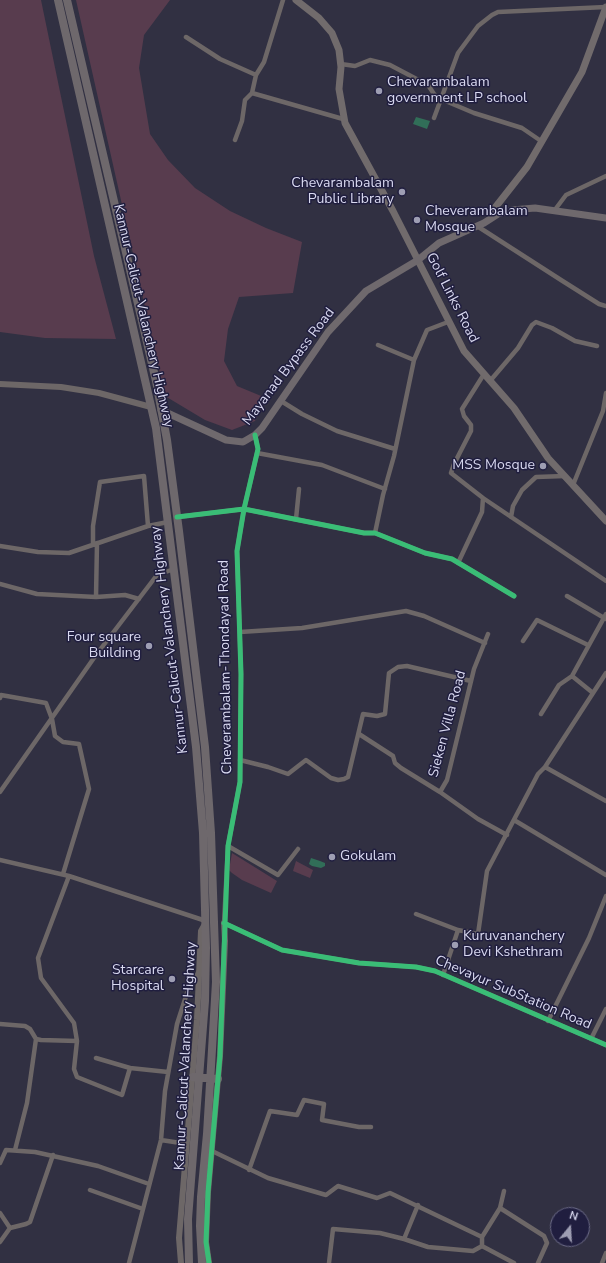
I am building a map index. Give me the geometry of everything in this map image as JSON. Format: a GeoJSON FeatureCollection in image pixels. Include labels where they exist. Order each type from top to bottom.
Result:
{"type":"FeatureCollection","features":[{"type":"Feature","properties":{"kind":"highway","name":"Kannur-Calicut-Valanchery Highway"},"geometry":{"type":"LineString","coordinates":[[58,0],[156,428],[175,569],[196,747],[203,833],[206,921],[205,1001],[196,1077],[188,1218],[190,1263]]}},
{"type":"Feature","properties":{"kind":"highway","name":"Kannur-Calicut-Valanchery Highway"},"geometry":{"type":"LineString","coordinates":[[67,0],[148,342],[161,410],[178,517],[205,747],[211,833],[216,982],[214,1079],[201,1197],[200,1226],[202,1263]]}},
{"type":"Feature","properties":{"kind":"highway"},"geometry":{"type":"LineString","coordinates":[[196,1077],[214,1079]]}},
{"type":"Feature","properties":{"kind":"main road","name":"Golf Links Road"},"geometry":{"type":"LineString","coordinates":[[296,0],[319,18],[332,33],[339,50],[341,64],[339,89],[343,119],[418,260],[464,351],[514,408],[548,458],[606,521]]}},
{"type":"Feature","properties":{"kind":"main road"},"geometry":{"type":"LineString","coordinates":[[494,209],[527,167],[541,140],[582,72],[606,7]]}},
{"type":"Feature","properties":{"kind":"main road","name":"Mayanad Bypass Road"},"geometry":{"type":"LineString","coordinates":[[161,410],[226,440],[243,442],[255,435],[262,428],[328,332],[366,292],[418,260],[439,244],[484,223],[493,217],[512,210],[535,208],[606,218]]}},
{"type":"Feature","properties":{"kind":"street"},"geometry":{"type":"LineString","coordinates":[[235,140],[242,121],[245,100],[252,93],[256,75],[264,62],[283,0]]}},
{"type":"Feature","properties":{"kind":"street"},"geometry":{"type":"LineString","coordinates":[[434,118],[458,53],[478,26],[492,15],[498,12],[606,7]]}},
{"type":"Feature","properties":{"kind":"street"},"geometry":{"type":"LineString","coordinates":[[186,37],[220,59],[256,75]]}},
{"type":"Feature","properties":{"kind":"street"},"geometry":{"type":"LineString","coordinates":[[341,64],[355,66],[370,60],[378,61],[428,85],[436,97],[474,113],[522,128],[541,140]]}},
{"type":"Feature","properties":{"kind":"street"},"geometry":{"type":"LineString","coordinates":[[252,93],[343,119]]}},
{"type":"Feature","properties":{"kind":"street"},"geometry":{"type":"LineString","coordinates":[[554,211],[566,195],[606,176]]}},
{"type":"Feature","properties":{"kind":"street"},"geometry":{"type":"LineString","coordinates":[[493,217],[494,209]]}},
{"type":"Feature","properties":{"kind":"street"},"geometry":{"type":"LineString","coordinates":[[484,223],[494,209]]}},
{"type":"Feature","properties":{"kind":"street"},"geometry":{"type":"LineString","coordinates":[[476,226],[561,280],[606,306]]}},
{"type":"Feature","properties":{"kind":"street"},"geometry":{"type":"LineString","coordinates":[[374,532],[395,449],[414,360],[427,330],[448,322]]}},
{"type":"Feature","properties":{"kind":"street"},"geometry":{"type":"LineString","coordinates":[[490,381],[518,348],[532,325],[536,322],[552,328],[574,341],[597,346]]}},
{"type":"Feature","properties":{"kind":"street"},"geometry":{"type":"LineString","coordinates":[[378,345],[414,360]]}},
{"type":"Feature","properties":{"kind":"street"},"geometry":{"type":"LineString","coordinates":[[484,374],[462,409],[464,416],[472,425],[471,431],[454,464],[451,474],[483,498],[606,581]]}},
{"type":"Feature","properties":{"kind":"street"},"geometry":{"type":"LineString","coordinates":[[0,384],[61,387],[99,393],[151,407]]}},
{"type":"Feature","properties":{"kind":"street"},"geometry":{"type":"LineString","coordinates":[[573,485],[603,411],[606,392]]}},
{"type":"Feature","properties":{"kind":"street"},"geometry":{"type":"LineString","coordinates":[[281,401],[337,431],[395,449]]}},
{"type":"Feature","properties":{"kind":"street","name":"Cheverambalam-Thondayad Road"},"geometry":{"type":"LineString","coordinates":[[224,923],[228,846],[240,782],[241,674],[237,551],[244,509],[258,449],[255,435]]}},
{"type":"Feature","properties":{"kind":"street"},"geometry":{"type":"LineString","coordinates":[[257,454],[322,465],[385,488]]}},
{"type":"Feature","properties":{"kind":"street"},"geometry":{"type":"LineString","coordinates":[[96,597],[95,544],[93,526],[100,482],[144,476],[148,526]]}},
{"type":"Feature","properties":{"kind":"street"},"geometry":{"type":"LineString","coordinates":[[511,517],[513,506],[522,490],[536,477],[565,476]]}},
{"type":"Feature","properties":{"kind":"street"},"geometry":{"type":"LineString","coordinates":[[296,519],[299,489]]}},
{"type":"Feature","properties":{"kind":"street"},"geometry":{"type":"LineString","coordinates":[[458,563],[482,512],[483,498]]}},
{"type":"Feature","properties":{"kind":"street"},"geometry":{"type":"LineString","coordinates":[[178,517],[244,509],[364,533],[374,532],[425,553],[452,559],[514,596]]}},
{"type":"Feature","properties":{"kind":"street"},"geometry":{"type":"LineString","coordinates":[[0,546],[38,552],[69,553],[148,526],[168,522]]}},
{"type":"Feature","properties":{"kind":"street"},"geometry":{"type":"LineString","coordinates":[[0,792],[105,644],[157,575],[175,569]]}},
{"type":"Feature","properties":{"kind":"street"},"geometry":{"type":"LineString","coordinates":[[0,584],[37,594],[96,597],[125,595],[139,599]]}},
{"type":"Feature","properties":{"kind":"street"},"geometry":{"type":"LineString","coordinates":[[542,714],[559,685],[572,676],[605,617],[567,596]]}},
{"type":"Feature","properties":{"kind":"street"},"geometry":{"type":"LineString","coordinates":[[240,632],[302,628],[406,611],[424,616],[484,643]]}},
{"type":"Feature","properties":{"kind":"street"},"geometry":{"type":"LineString","coordinates":[[523,641],[537,620],[588,645]]}},
{"type":"Feature","properties":{"kind":"street","name":"Sieken Villa Road"},"geometry":{"type":"LineString","coordinates":[[359,734],[393,756],[395,762],[401,768],[440,792],[447,780],[471,681],[488,634]]}},
{"type":"Feature","properties":{"kind":"street"},"geometry":{"type":"LineString","coordinates":[[240,760],[288,774],[306,760],[331,778],[338,780],[344,779],[348,777],[363,714],[376,716],[385,714],[389,673],[398,667],[407,666],[471,681]]}},
{"type":"Feature","properties":{"kind":"street"},"geometry":{"type":"LineString","coordinates":[[416,914],[458,930],[478,934],[487,871],[538,774],[545,767],[606,674]]}},
{"type":"Feature","properties":{"kind":"street"},"geometry":{"type":"LineString","coordinates":[[572,676],[593,693]]}},
{"type":"Feature","properties":{"kind":"street"},"geometry":{"type":"LineString","coordinates":[[0,698],[0,695],[46,703],[52,719],[55,736],[63,742],[79,744],[89,789],[63,874]]}},
{"type":"Feature","properties":{"kind":"street"},"geometry":{"type":"LineString","coordinates":[[545,767],[606,801]]}},
{"type":"Feature","properties":{"kind":"street"},"geometry":{"type":"LineString","coordinates":[[440,792],[478,819],[507,834]]}},
{"type":"Feature","properties":{"kind":"street"},"geometry":{"type":"LineString","coordinates":[[514,820],[606,875]]}},
{"type":"Feature","properties":{"kind":"street"},"geometry":{"type":"LineString","coordinates":[[228,846],[278,875],[298,849]]}},
{"type":"Feature","properties":{"kind":"street"},"geometry":{"type":"LineString","coordinates":[[0,860],[63,874],[206,921],[201,931],[196,1077],[187,1144],[179,1238],[181,1263]]}},
{"type":"Feature","properties":{"kind":"street"},"geometry":{"type":"LineString","coordinates":[[68,876],[38,958],[41,978],[74,1023],[77,1041],[74,1069],[77,1077],[122,1095],[130,1068]]}},
{"type":"Feature","properties":{"kind":"street"},"geometry":{"type":"LineString","coordinates":[[548,1021],[589,938],[606,896]]}},
{"type":"Feature","properties":{"kind":"street"},"geometry":{"type":"LineString","coordinates":[[208,1263],[206,1242],[208,1192],[212,1151],[214,1079],[225,941],[224,923]]}},
{"type":"Feature","properties":{"kind":"street","name":"Chevayur SubStation Road"},"geometry":{"type":"LineString","coordinates":[[224,923],[282,950],[359,963],[416,967],[443,975],[606,1046]]}},
{"type":"Feature","properties":{"kind":"street"},"geometry":{"type":"LineString","coordinates":[[443,975],[458,930]]}},
{"type":"Feature","properties":{"kind":"street"},"geometry":{"type":"LineString","coordinates":[[129,1263],[161,1140],[168,1072],[174,1035],[181,1008],[192,980],[199,970]]}},
{"type":"Feature","properties":{"kind":"street"},"geometry":{"type":"LineString","coordinates":[[591,1039],[606,1009]]}},
{"type":"Feature","properties":{"kind":"street"},"geometry":{"type":"LineString","coordinates":[[0,1024],[25,1026],[30,1029],[36,1039],[27,1103],[15,1150]]}},
{"type":"Feature","properties":{"kind":"street"},"geometry":{"type":"LineString","coordinates":[[36,1039],[48,1041],[77,1041]]}},
{"type":"Feature","properties":{"kind":"street"},"geometry":{"type":"LineString","coordinates":[[96,1058],[130,1068],[168,1072]]}},
{"type":"Feature","properties":{"kind":"street"},"geometry":{"type":"LineString","coordinates":[[249,1170],[270,1111],[297,1115],[304,1100],[324,1104],[322,1120],[359,1127],[371,1127]]}},
{"type":"Feature","properties":{"kind":"street"},"geometry":{"type":"LineString","coordinates":[[161,1140],[187,1144]]}},
{"type":"Feature","properties":{"kind":"street"},"geometry":{"type":"LineString","coordinates":[[0,1163],[6,1150],[53,1155],[98,1166],[149,1184]]}},
{"type":"Feature","properties":{"kind":"street"},"geometry":{"type":"LineString","coordinates":[[212,1151],[268,1178],[326,1195],[338,1186],[377,1198],[390,1192],[482,1237]]}},
{"type":"Feature","properties":{"kind":"street"},"geometry":{"type":"LineString","coordinates":[[0,1242],[10,1228],[30,1222],[53,1155]]}},
{"type":"Feature","properties":{"kind":"street"},"geometry":{"type":"LineString","coordinates":[[90,1190],[143,1209]]}},
{"type":"Feature","properties":{"kind":"street"},"geometry":{"type":"LineString","coordinates":[[482,1246],[482,1237],[500,1208],[504,1191]]}},
{"type":"Feature","properties":{"kind":"street"},"geometry":{"type":"LineString","coordinates":[[404,1239],[418,1205]]}},
{"type":"Feature","properties":{"kind":"street"},"geometry":{"type":"LineString","coordinates":[[500,1208],[504,1213],[544,1236],[547,1243],[538,1263]]}},
{"type":"Feature","properties":{"kind":"street"},"geometry":{"type":"LineString","coordinates":[[0,1213],[10,1228]]}},
{"type":"Feature","properties":{"kind":"street"},"geometry":{"type":"LineString","coordinates":[[329,1263],[333,1229],[380,1233],[428,1247],[473,1251],[482,1246]]}},
{"type":"Feature","properties":{"kind":"street"},"geometry":{"type":"LineString","coordinates":[[482,1246],[514,1263]]}},
{"type":"Feature","properties":{"kind":"street"},"geometry":{"type":"LineString","coordinates":[[602,1263],[606,1254]]}},
{"type":"Feature","properties":{"kind":"shaded area"},"geometry":{"type":"Polygon","coordinates":[[[0,0],[41,0],[94,256],[116,339],[45,338],[0,332],[0,0]]]}},
{"type":"Feature","properties":{"kind":"shaded area"},"geometry":{"type":"Polygon","coordinates":[[[76,0],[170,0],[144,35],[139,68],[150,134],[168,160],[195,188],[230,211],[266,228],[302,242],[293,293],[239,297],[228,329],[224,361],[237,386],[266,398],[255,421],[232,430],[205,420],[165,396],[76,0]]]}},
{"type":"Feature","properties":{"kind":"shaded area"},"geometry":{"type":"Polygon","coordinates":[[[416,117],[430,121],[427,129],[413,124],[416,117]]]}},
{"type":"Feature","properties":{"kind":"shaded area"},"geometry":{"type":"Polygon","coordinates":[[[232,853],[277,881],[271,893],[242,880],[229,870],[232,853]]]}},
{"type":"Feature","properties":{"kind":"shaded area"},"geometry":{"type":"Polygon","coordinates":[[[311,858],[325,863],[325,866],[321,868],[312,866],[309,864],[311,858]]]}},
{"type":"Feature","properties":{"kind":"shaded area"},"geometry":{"type":"Polygon","coordinates":[[[296,861],[313,870],[310,878],[293,871],[296,861]]]}},
{"type":"Feature","properties":{"kind":"cycle path"},"geometry":{"type":"LineString","coordinates":[[209,1263],[206,1242],[208,1192],[220,1056],[228,846],[240,782],[241,674],[237,551],[244,509],[258,449],[255,435]]}},
{"type":"Feature","properties":{"kind":"cycle path"},"geometry":{"type":"LineString","coordinates":[[177,517],[244,509],[364,533],[375,533],[425,553],[452,559],[514,596]]}},
{"type":"Feature","properties":{"kind":"cycle path"},"geometry":{"type":"LineString","coordinates":[[224,923],[282,950],[359,963],[416,967],[435,971],[606,1045]]}},
{"type":"Feature","properties":{"kind":"place","name":"Chevarambalam government LP school"},"geometry":{"type":"Point","coordinates":[379,91]}},
{"type":"Feature","properties":{"kind":"place","name":"Chevarambalam Public Library"},"geometry":{"type":"Point","coordinates":[402,192]}},
{"type":"Feature","properties":{"kind":"place","name":"Cheverambalam Mosque"},"geometry":{"type":"Point","coordinates":[417,220]}},
{"type":"Feature","properties":{"kind":"place","name":"MSS Mosque"},"geometry":{"type":"Point","coordinates":[543,466]}},
{"type":"Feature","properties":{"kind":"place","name":"Four square Building"},"geometry":{"type":"Point","coordinates":[149,646]}},
{"type":"Feature","properties":{"kind":"place","name":"Gokulam"},"geometry":{"type":"Point","coordinates":[332,857]}},
{"type":"Feature","properties":{"kind":"place","name":"Kuruvananchery Devi Kshethram"},"geometry":{"type":"Point","coordinates":[455,945]}},
{"type":"Feature","properties":{"kind":"place","name":"Starcare Hospital"},"geometry":{"type":"Point","coordinates":[172,979]}}]}
